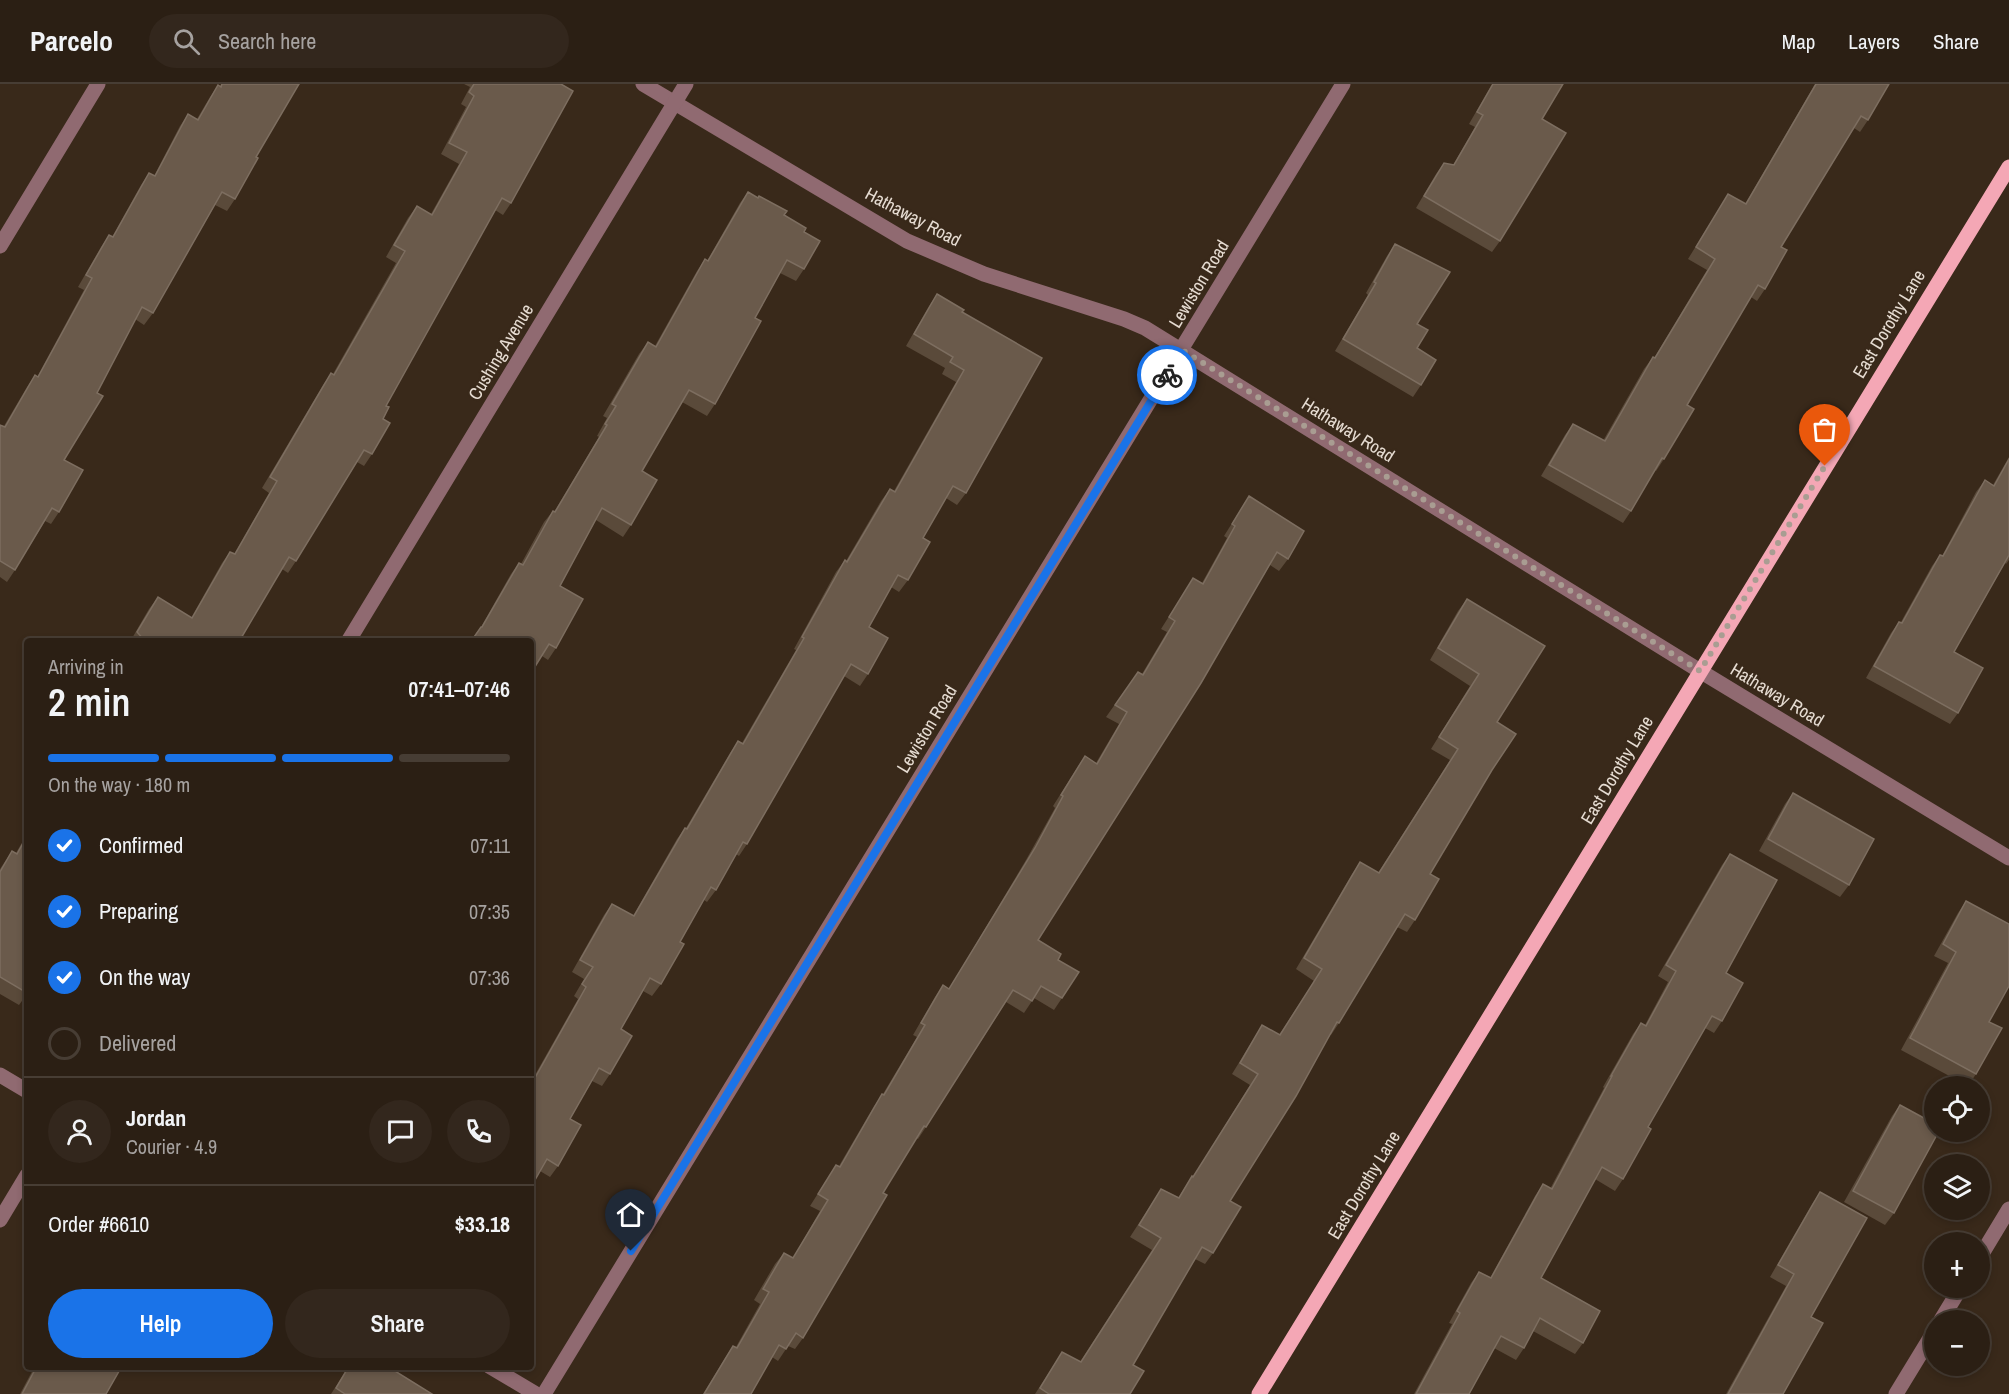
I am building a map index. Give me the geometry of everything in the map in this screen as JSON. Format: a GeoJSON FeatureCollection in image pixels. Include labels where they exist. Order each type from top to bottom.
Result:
{"type":"FeatureCollection","features":[{"type":"Feature","properties":{"kind":"main road","name":"East Dorothy Lane"},"geometry":{"type":"LineString","coordinates":[[1259,1394],[2009,167]]}},
{"type":"Feature","properties":{"kind":"street"},"geometry":{"type":"LineString","coordinates":[[0,246],[98,84]]}},
{"type":"Feature","properties":{"kind":"street","name":"Hathaway Road"},"geometry":{"type":"LineString","coordinates":[[643,84],[907,241],[984,274],[1124,319],[1145,328],[1700,671],[2009,858]]}},
{"type":"Feature","properties":{"kind":"street","name":"Cushing Avenue"},"geometry":{"type":"LineString","coordinates":[[350,638],[686,84]]}},
{"type":"Feature","properties":{"kind":"street","name":"Lewiston Road"},"geometry":{"type":"LineString","coordinates":[[544,1394],[1343,84]]}},
{"type":"Feature","properties":{"kind":"street"},"geometry":{"type":"LineString","coordinates":[[0,1075],[24,1089]]}},
{"type":"Feature","properties":{"kind":"street"},"geometry":{"type":"LineString","coordinates":[[0,1220],[24,1180]]}},
{"type":"Feature","properties":{"kind":"street"},"geometry":{"type":"LineString","coordinates":[[1990,1240],[2009,1209]]}},
{"type":"Feature","properties":{"kind":"street"},"geometry":{"type":"LineString","coordinates":[[1896,1394],[1924,1348]]}},
{"type":"Feature","properties":{"kind":"street"},"geometry":{"type":"LineString","coordinates":[[496,1370],[536,1394]]}},
{"type":"Feature","properties":{"kind":"building"},"geometry":{"type":"Polygon","coordinates":[[[222,84],[299,84],[256,157],[258,158],[235,199],[222,192],[153,313],[142,307],[97,393],[103,396],[64,460],[83,470],[59,512],[52,508],[15,570],[0,561],[0,425],[5,427],[35,375],[38,377],[92,278],[86,275],[109,235],[113,237],[149,173],[155,176],[188,114],[198,120],[218,85],[221,87],[222,84]]]}},
{"type":"Feature","properties":{"kind":"building"},"geometry":{"type":"Polygon","coordinates":[[[474,84],[561,84],[573,91],[511,203],[502,198],[386,406],[389,407],[383,419],[390,423],[372,454],[364,450],[296,561],[289,557],[241,638],[142,638],[137,632],[158,597],[192,618],[230,552],[235,554],[277,481],[270,477],[331,373],[334,375],[405,251],[394,245],[417,206],[432,215],[467,152],[449,143],[474,96],[469,92],[474,84]]]}},
{"type":"Feature","properties":{"kind":"building"},"geometry":{"type":"Polygon","coordinates":[[[1493,84],[1563,84],[1542,119],[1566,133],[1500,241],[1424,196],[1444,163],[1454,165],[1483,115],[1477,112],[1493,84]]]}},
{"type":"Feature","properties":{"kind":"building"},"geometry":{"type":"Polygon","coordinates":[[[1816,84],[1889,84],[1868,120],[1861,116],[1781,247],[1787,250],[1765,289],[1758,285],[1687,405],[1694,409],[1631,511],[1549,465],[1573,424],[1605,441],[1653,357],[1655,358],[1715,259],[1696,247],[1728,194],[1746,204],[1816,84]]]}},
{"type":"Feature","properties":{"kind":"building"},"geometry":{"type":"Polygon","coordinates":[[[748,192],[787,211],[784,215],[806,228],[804,232],[820,241],[804,269],[787,260],[755,318],[761,321],[715,404],[689,390],[642,471],[657,480],[631,525],[602,508],[560,586],[583,599],[556,648],[549,644],[534,668],[534,638],[473,638],[519,563],[523,565],[553,511],[555,512],[607,425],[605,424],[616,406],[612,404],[648,342],[656,347],[705,259],[708,261],[748,192]]]}},
{"type":"Feature","properties":{"kind":"building"},"geometry":{"type":"Polygon","coordinates":[[[1395,244],[1450,272],[1417,324],[1428,330],[1417,348],[1436,360],[1421,385],[1343,339],[1376,283],[1374,282],[1395,244]]]}},
{"type":"Feature","properties":{"kind":"building"},"geometry":{"type":"Polygon","coordinates":[[[937,294],[964,310],[962,312],[1042,358],[966,493],[953,486],[923,538],[930,542],[908,580],[898,575],[869,627],[888,638],[868,674],[851,664],[747,844],[743,842],[716,890],[711,887],[680,942],[684,944],[661,984],[650,978],[621,1029],[632,1036],[610,1074],[599,1068],[570,1119],[581,1125],[558,1166],[547,1159],[534,1182],[534,1080],[586,987],[582,984],[593,967],[580,960],[612,904],[634,916],[738,741],[743,744],[804,638],[802,637],[845,560],[847,562],[890,489],[895,492],[964,370],[950,362],[953,357],[914,334],[937,294]]]}},
{"type":"Feature","properties":{"kind":"building"},"geometry":{"type":"Polygon","coordinates":[[[2009,459],[2009,555],[1954,652],[1983,668],[1958,713],[1874,666],[1899,622],[1902,623],[1940,555],[1943,556],[1985,480],[1994,486],[2009,459]]]}},
{"type":"Feature","properties":{"kind":"building"},"geometry":{"type":"Polygon","coordinates":[[[1249,496],[1304,531],[1288,559],[1277,552],[1201,683],[1038,940],[1061,954],[1058,960],[1079,972],[1062,998],[1041,986],[1032,1001],[1013,990],[883,1193],[887,1195],[803,1338],[796,1333],[786,1349],[779,1345],[751,1394],[704,1394],[733,1346],[737,1348],[769,1292],[763,1289],[784,1253],[793,1258],[828,1200],[818,1194],[836,1165],[840,1167],[882,1094],[884,1095],[925,1025],[921,1023],[943,985],[949,989],[1035,848],[1063,796],[1061,795],[1085,756],[1097,764],[1127,712],[1115,705],[1138,672],[1143,675],[1175,621],[1169,617],[1193,578],[1203,584],[1235,526],[1232,524],[1249,496]]]}},
{"type":"Feature","properties":{"kind":"building"},"geometry":{"type":"Polygon","coordinates":[[[1467,599],[1545,646],[1497,722],[1516,734],[1430,874],[1439,879],[1415,920],[1405,914],[1339,1023],[1337,1022],[1296,1096],[1230,1201],[1241,1207],[1213,1253],[1202,1247],[1133,1365],[1144,1371],[1130,1394],[1049,1394],[1040,1388],[1062,1352],[1081,1362],[1161,1238],[1139,1225],[1161,1189],[1179,1198],[1258,1074],[1240,1063],[1262,1025],[1280,1035],[1322,969],[1304,958],[1360,862],[1379,873],[1458,749],[1439,737],[1479,674],[1438,648],[1467,599]]]}},
{"type":"Feature","properties":{"kind":"building"},"geometry":{"type":"Polygon","coordinates":[[[1793,793],[1874,839],[1849,885],[1768,839],[1793,793]]]}},
{"type":"Feature","properties":{"kind":"building"},"geometry":{"type":"Polygon","coordinates":[[[24,841],[24,991],[0,977],[0,872],[12,851],[17,854],[24,841]]]}},
{"type":"Feature","properties":{"kind":"building"},"geometry":{"type":"Polygon","coordinates":[[[1730,854],[1777,880],[1726,973],[1743,983],[1722,1021],[1712,1016],[1648,1127],[1651,1129],[1623,1179],[1602,1167],[1541,1278],[1600,1311],[1583,1343],[1540,1318],[1524,1348],[1501,1336],[1469,1394],[1416,1394],[1460,1313],[1457,1311],[1479,1272],[1491,1278],[1543,1184],[1552,1189],[1641,1023],[1646,1026],[1676,971],[1666,965],[1730,854]]]}},
{"type":"Feature","properties":{"kind":"building"},"geometry":{"type":"Polygon","coordinates":[[[1966,901],[2009,924],[2009,986],[1989,1022],[2002,1028],[1976,1074],[1910,1038],[1956,952],[1943,944],[1966,901]]]}},
{"type":"Feature","properties":{"kind":"building"},"geometry":{"type":"Polygon","coordinates":[[[1900,1105],[1924,1118],[1924,1142],[1933,1142],[1926,1154],[1924,1154],[1924,1158],[1894,1213],[1853,1191],[1900,1105]]]}},
{"type":"Feature","properties":{"kind":"building"},"geometry":{"type":"Polygon","coordinates":[[[1820,1192],[1867,1218],[1811,1317],[1823,1323],[1783,1394],[1728,1394],[1794,1274],[1778,1265],[1820,1192]]]}},
{"type":"Feature","properties":{"kind":"building"},"geometry":{"type":"Polygon","coordinates":[[[35,1370],[120,1370],[106,1394],[22,1394],[35,1370]]]}},
{"type":"Feature","properties":{"kind":"building"},"geometry":{"type":"Polygon","coordinates":[[[347,1370],[393,1370],[432,1394],[345,1394],[336,1388],[347,1370]]]}},
{"type":"Feature","properties":{"kind":"way so far"},"geometry":{"type":"LineString","coordinates":[[1167,375],[1182,350],[1700,671],[1825,466]]}},
{"type":"Feature","properties":{"kind":"route"},"geometry":{"type":"LineString","coordinates":[[631,1251],[1167,375]]}}]}
